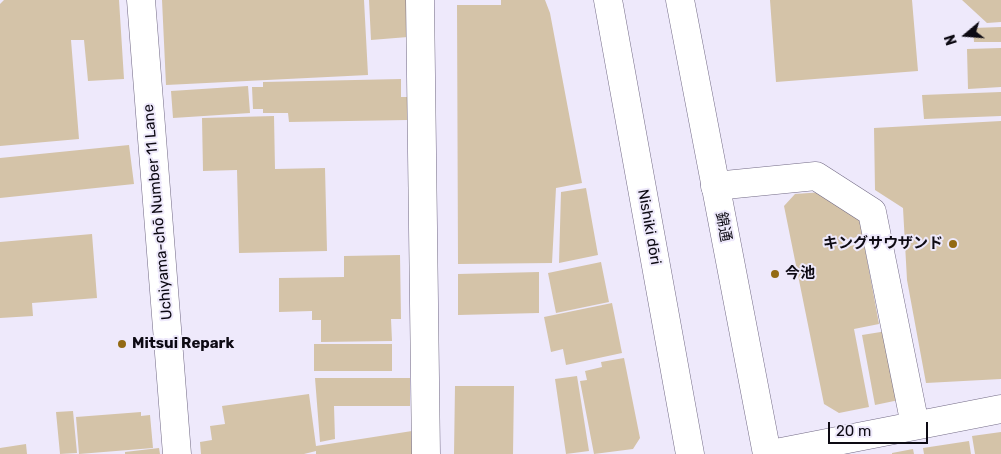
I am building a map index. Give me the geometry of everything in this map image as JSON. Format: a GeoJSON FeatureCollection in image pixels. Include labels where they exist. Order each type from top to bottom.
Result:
{"type":"FeatureCollection","features":[{"type":"Feature","properties":{"kind":"street","name":"Uchiyama-chō Number 11 Lane"},"geometry":{"type":"LineString","coordinates":[[141,0],[178,454]]}},
{"type":"Feature","properties":{"kind":"street"},"geometry":{"type":"LineString","coordinates":[[420,0],[426,454]]}},
{"type":"Feature","properties":{"kind":"street","name":"Nishiki dōri"},"geometry":{"type":"LineString","coordinates":[[608,0],[690,454]]}},
{"type":"Feature","properties":{"kind":"street","name":"錦通"},"geometry":{"type":"LineString","coordinates":[[680,0],[767,454]]}},
{"type":"Feature","properties":{"kind":"street"},"geometry":{"type":"LineString","coordinates":[[715,186],[816,176],[872,212],[915,425]]}},
{"type":"Feature","properties":{"kind":"street"},"geometry":{"type":"LineString","coordinates":[[771,454],[1001,408]]}},
{"type":"Feature","properties":{"kind":"building"},"geometry":{"type":"Polygon","coordinates":[[[4,0],[119,0],[124,79],[88,81],[84,40],[71,40],[79,139],[0,146],[0,4],[4,0]]]}},
{"type":"Feature","properties":{"kind":"building"},"geometry":{"type":"Polygon","coordinates":[[[162,0],[364,0],[368,75],[166,85],[162,0]]]}},
{"type":"Feature","properties":{"kind":"building"},"geometry":{"type":"Polygon","coordinates":[[[369,0],[407,0],[408,37],[371,40],[369,0]]]}},
{"type":"Feature","properties":{"kind":"building"},"geometry":{"type":"Polygon","coordinates":[[[501,0],[545,0],[550,13],[582,183],[556,188],[552,263],[458,264],[457,5],[501,5],[501,0]]]}},
{"type":"Feature","properties":{"kind":"building"},"geometry":{"type":"Polygon","coordinates":[[[770,0],[912,0],[918,71],[776,82],[770,0]]]}},
{"type":"Feature","properties":{"kind":"building"},"geometry":{"type":"Polygon","coordinates":[[[962,0],[1001,0],[1001,22],[987,23],[962,0]]]}},
{"type":"Feature","properties":{"kind":"building"},"geometry":{"type":"Polygon","coordinates":[[[1001,27],[1001,42],[974,42],[973,28],[1001,27]]]}},
{"type":"Feature","properties":{"kind":"building"},"geometry":{"type":"Polygon","coordinates":[[[1001,48],[1001,87],[968,89],[967,49],[1001,48]]]}},
{"type":"Feature","properties":{"kind":"building"},"geometry":{"type":"Polygon","coordinates":[[[401,79],[401,97],[408,97],[408,120],[289,122],[288,113],[263,113],[263,109],[253,109],[252,87],[263,87],[263,82],[401,79]]]}},
{"type":"Feature","properties":{"kind":"building"},"geometry":{"type":"Polygon","coordinates":[[[248,86],[250,113],[173,118],[171,91],[248,86]]]}},
{"type":"Feature","properties":{"kind":"building"},"geometry":{"type":"Polygon","coordinates":[[[1001,92],[1001,116],[924,119],[922,95],[1001,92]]]}},
{"type":"Feature","properties":{"kind":"building"},"geometry":{"type":"Polygon","coordinates":[[[274,116],[275,169],[325,168],[327,251],[239,253],[237,170],[203,171],[202,118],[274,116]]]}},
{"type":"Feature","properties":{"kind":"building","name":"キングサウザンド"},"geometry":{"type":"Polygon","coordinates":[[[1001,121],[1001,379],[926,383],[907,280],[903,208],[875,190],[874,128],[1001,121]]]}},
{"type":"Feature","properties":{"kind":"building"},"geometry":{"type":"Polygon","coordinates":[[[129,145],[134,184],[0,198],[0,158],[129,145]]]}},
{"type":"Feature","properties":{"kind":"building"},"geometry":{"type":"Polygon","coordinates":[[[586,188],[598,255],[559,263],[561,192],[586,188]]]}},
{"type":"Feature","properties":{"kind":"building"},"geometry":{"type":"Polygon","coordinates":[[[823,192],[864,224],[867,235],[843,240],[845,247],[864,243],[879,324],[854,329],[869,407],[839,413],[824,404],[784,206],[795,194],[823,192]]]}},
{"type":"Feature","properties":{"kind":"building"},"geometry":{"type":"Polygon","coordinates":[[[92,234],[97,298],[32,303],[33,316],[0,318],[0,242],[92,234]]]}},
{"type":"Feature","properties":{"kind":"building"},"geometry":{"type":"Polygon","coordinates":[[[400,255],[401,319],[391,319],[392,341],[321,342],[321,320],[312,320],[312,311],[279,312],[279,278],[344,277],[344,256],[400,255]]]}},
{"type":"Feature","properties":{"kind":"building"},"geometry":{"type":"Polygon","coordinates":[[[601,262],[609,302],[556,313],[548,273],[601,262]]]}},
{"type":"Feature","properties":{"kind":"building"},"geometry":{"type":"Polygon","coordinates":[[[539,272],[539,313],[458,315],[458,274],[539,272]]]}},
{"type":"Feature","properties":{"kind":"building"},"geometry":{"type":"Polygon","coordinates":[[[612,303],[622,353],[566,365],[563,349],[551,352],[544,317],[612,303]]]}},
{"type":"Feature","properties":{"kind":"building"},"geometry":{"type":"Polygon","coordinates":[[[887,331],[899,400],[875,405],[862,335],[887,331]]]}},
{"type":"Feature","properties":{"kind":"building"},"geometry":{"type":"Polygon","coordinates":[[[314,344],[392,344],[392,371],[314,371],[314,344]]]}},
{"type":"Feature","properties":{"kind":"building"},"geometry":{"type":"Polygon","coordinates":[[[624,358],[640,438],[633,449],[594,454],[580,381],[587,380],[585,371],[602,367],[601,362],[624,358]]]}},
{"type":"Feature","properties":{"kind":"building"},"geometry":{"type":"Polygon","coordinates":[[[577,376],[589,451],[566,454],[555,379],[577,376]]]}},
{"type":"Feature","properties":{"kind":"building"},"geometry":{"type":"Polygon","coordinates":[[[315,378],[410,378],[410,406],[334,406],[335,439],[320,442],[315,378]]]}},
{"type":"Feature","properties":{"kind":"building"},"geometry":{"type":"Polygon","coordinates":[[[455,386],[514,386],[513,454],[454,454],[455,386]]]}},
{"type":"Feature","properties":{"kind":"building"},"geometry":{"type":"Polygon","coordinates":[[[309,394],[316,446],[412,431],[413,454],[316,454],[316,451],[304,454],[201,454],[200,442],[212,440],[210,426],[225,424],[222,406],[309,394]]]}},
{"type":"Feature","properties":{"kind":"building"},"geometry":{"type":"Polygon","coordinates":[[[73,411],[77,453],[60,454],[56,412],[73,411]]]}},
{"type":"Feature","properties":{"kind":"building"},"geometry":{"type":"Polygon","coordinates":[[[141,412],[141,416],[150,415],[153,448],[79,454],[76,417],[141,412]]]}},
{"type":"Feature","properties":{"kind":"building"},"geometry":{"type":"Polygon","coordinates":[[[1001,432],[1001,454],[975,454],[972,436],[1001,432]]]}},
{"type":"Feature","properties":{"kind":"building"},"geometry":{"type":"Polygon","coordinates":[[[969,441],[971,454],[924,454],[923,448],[969,441]]]}},
{"type":"Feature","properties":{"kind":"building"},"geometry":{"type":"Polygon","coordinates":[[[26,444],[27,454],[0,454],[0,448],[26,444]]]}},
{"type":"Feature","properties":{"kind":"building"},"geometry":{"type":"Polygon","coordinates":[[[159,448],[160,454],[125,454],[125,452],[159,448]]]}},
{"type":"Feature","properties":{"kind":"building"},"geometry":{"type":"Polygon","coordinates":[[[913,449],[914,454],[892,454],[892,453],[913,449]]]}},
{"type":"Feature","properties":{"kind":"place","name":"キングサウザンド"},"geometry":{"type":"Point","coordinates":[953,244]}},
{"type":"Feature","properties":{"kind":"place","name":"今池"},"geometry":{"type":"Point","coordinates":[775,274]}},
{"type":"Feature","properties":{"kind":"place","name":"Mitsui Repark"},"geometry":{"type":"Point","coordinates":[122,344]}}]}
